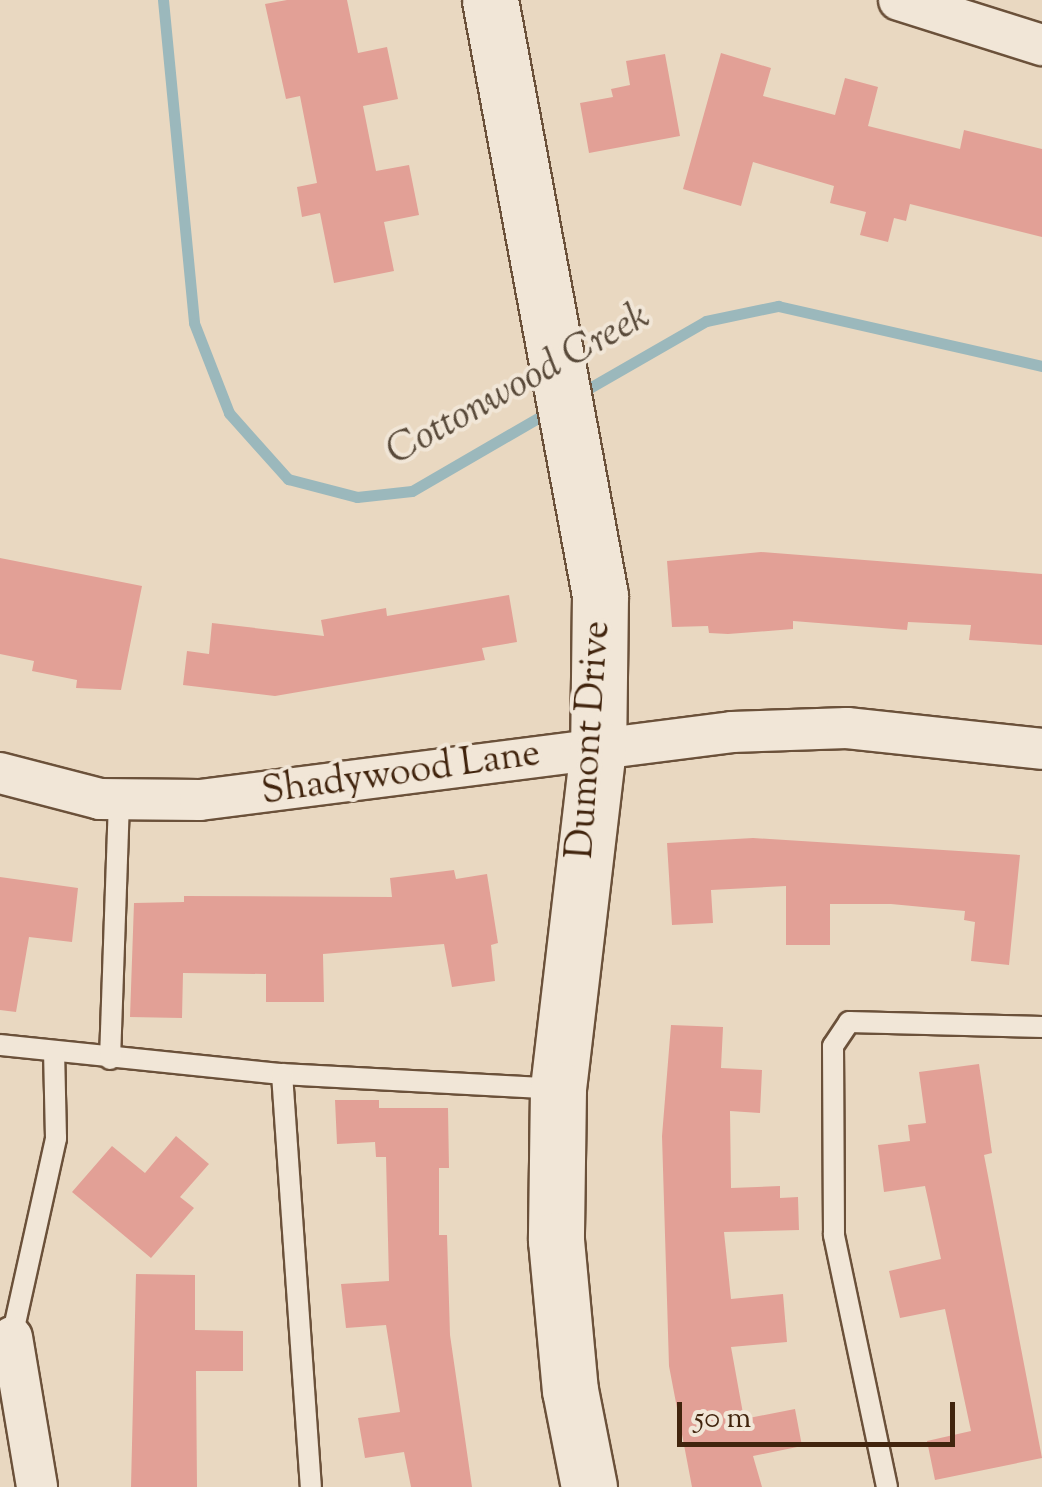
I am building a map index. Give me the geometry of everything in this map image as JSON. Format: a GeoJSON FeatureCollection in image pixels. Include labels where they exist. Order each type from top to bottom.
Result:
{"type":"FeatureCollection","features":[{"type":"Feature","properties":{"kind":"street","name":"Dumont Drive"},"geometry":{"type":"LineString","coordinates":[[490,0],[600,595],[598,748],[558,1089],[556,1240],[570,1390],[588,1487]]}},
{"type":"Feature","properties":{"kind":"street"},"geometry":{"type":"LineString","coordinates":[[899,0],[997,15],[1042,45]]}},
{"type":"Feature","properties":{"kind":"street","name":"Shadywood Lane"},"geometry":{"type":"LineString","coordinates":[[0,773],[119,800],[308,791],[732,732],[846,728],[1042,749]]}},
{"type":"Feature","properties":{"kind":"street"},"geometry":{"type":"LineString","coordinates":[[12,1337],[37,1487]]}},
{"type":"Feature","properties":{"kind":"lane"},"geometry":{"type":"LineString","coordinates":[[110,1059],[119,800]]}},
{"type":"Feature","properties":{"kind":"lane"},"geometry":{"type":"LineString","coordinates":[[887,1487],[834,1235],[833,1046],[849,1022],[1042,1027]]}},
{"type":"Feature","properties":{"kind":"lane"},"geometry":{"type":"LineString","coordinates":[[0,1045],[282,1074],[558,1089]]}},
{"type":"Feature","properties":{"kind":"lane"},"geometry":{"type":"LineString","coordinates":[[12,1337],[56,1138],[54,1053]]}},
{"type":"Feature","properties":{"kind":"lane"},"geometry":{"type":"LineString","coordinates":[[282,1074],[311,1487]]}},
{"type":"Feature","properties":{"kind":"building"},"geometry":{"type":"Polygon","coordinates":[[[347,0],[358,53],[387,47],[398,99],[363,106],[376,171],[409,165],[419,215],[384,222],[394,271],[334,283],[320,213],[302,217],[297,187],[317,183],[300,96],[286,99],[265,4],[347,0]]]}},
{"type":"Feature","properties":{"kind":"building"},"geometry":{"type":"Polygon","coordinates":[[[721,53],[771,68],[763,96],[835,115],[845,78],[878,87],[868,126],[960,149],[964,130],[1042,149],[1042,237],[910,204],[906,221],[894,218],[888,242],[860,235],[866,212],[830,203],[834,186],[753,162],[741,206],[683,189],[721,53]]]}},
{"type":"Feature","properties":{"kind":"building"},"geometry":{"type":"Polygon","coordinates":[[[665,54],[680,136],[589,153],[580,103],[613,97],[611,89],[630,85],[626,61],[665,54]]]}},
{"type":"Feature","properties":{"kind":"building"},"geometry":{"type":"Polygon","coordinates":[[[761,552],[1042,574],[1042,645],[969,640],[971,625],[908,622],[907,630],[793,621],[793,629],[728,634],[709,633],[708,626],[672,627],[667,561],[761,552]]]}},
{"type":"Feature","properties":{"kind":"building"},"geometry":{"type":"Polygon","coordinates":[[[0,558],[142,586],[121,690],[76,688],[77,680],[32,671],[34,661],[0,654],[0,558]]]}},
{"type":"Feature","properties":{"kind":"building"},"geometry":{"type":"Polygon","coordinates":[[[509,595],[517,642],[482,648],[485,660],[275,696],[183,685],[187,651],[209,654],[212,623],[324,636],[321,620],[386,608],[387,616],[509,595]]]}},
{"type":"Feature","properties":{"kind":"building"},"geometry":{"type":"Polygon","coordinates":[[[753,838],[1020,855],[1009,965],[971,961],[975,922],[964,920],[965,911],[891,904],[830,904],[830,945],[786,945],[786,886],[711,890],[713,923],[672,925],[667,843],[753,838]]]}},
{"type":"Feature","properties":{"kind":"building"},"geometry":{"type":"Polygon","coordinates":[[[454,870],[456,879],[487,874],[498,943],[491,945],[495,981],[452,987],[444,944],[323,954],[324,1002],[266,1002],[266,974],[183,973],[182,1018],[130,1017],[134,903],[184,902],[184,896],[392,897],[390,878],[454,870]]]}},
{"type":"Feature","properties":{"kind":"building"},"geometry":{"type":"Polygon","coordinates":[[[0,877],[78,888],[72,942],[29,937],[16,1012],[0,1010],[0,877]]]}},
{"type":"Feature","properties":{"kind":"building"},"geometry":{"type":"Polygon","coordinates":[[[671,1025],[723,1027],[721,1068],[762,1070],[760,1113],[730,1111],[731,1188],[780,1186],[780,1198],[798,1197],[799,1230],[724,1232],[731,1299],[783,1294],[787,1342],[731,1347],[744,1419],[795,1409],[802,1446],[753,1456],[762,1487],[692,1487],[669,1366],[662,1136],[671,1025]]]}},
{"type":"Feature","properties":{"kind":"building"},"geometry":{"type":"Polygon","coordinates":[[[979,1064],[992,1153],[984,1155],[1042,1458],[935,1480],[927,1441],[971,1431],[945,1309],[900,1318],[889,1271],[941,1259],[925,1186],[884,1192],[878,1145],[910,1141],[908,1125],[926,1123],[919,1072],[979,1064]]]}},
{"type":"Feature","properties":{"kind":"building"},"geometry":{"type":"Polygon","coordinates":[[[335,1100],[379,1100],[379,1108],[448,1108],[449,1168],[439,1168],[439,1235],[447,1235],[450,1335],[472,1487],[411,1487],[404,1452],[365,1458],[358,1418],[400,1412],[386,1325],[346,1328],[341,1284],[389,1281],[386,1157],[376,1157],[375,1142],[337,1144],[335,1100]]]}},
{"type":"Feature","properties":{"kind":"building"},"geometry":{"type":"Polygon","coordinates":[[[176,1136],[209,1164],[180,1197],[194,1208],[151,1258],[72,1192],[112,1146],[145,1173],[176,1136]]]}},
{"type":"Feature","properties":{"kind":"building"},"geometry":{"type":"Polygon","coordinates":[[[136,1274],[195,1275],[195,1330],[243,1331],[243,1371],[196,1371],[197,1487],[131,1487],[136,1274]]]}},
{"type":"Feature","properties":{"kind":"waterway","name":"Cottonwood Creek"},"geometry":{"type":"LineString","coordinates":[[163,0],[194,323],[229,413],[288,479],[357,497],[412,491],[550,411]]}},
{"type":"Feature","properties":{"kind":"waterway","name":"Cottonwood Creek"},"geometry":{"type":"LineString","coordinates":[[579,394],[706,321],[778,306],[1042,366]]}}]}
